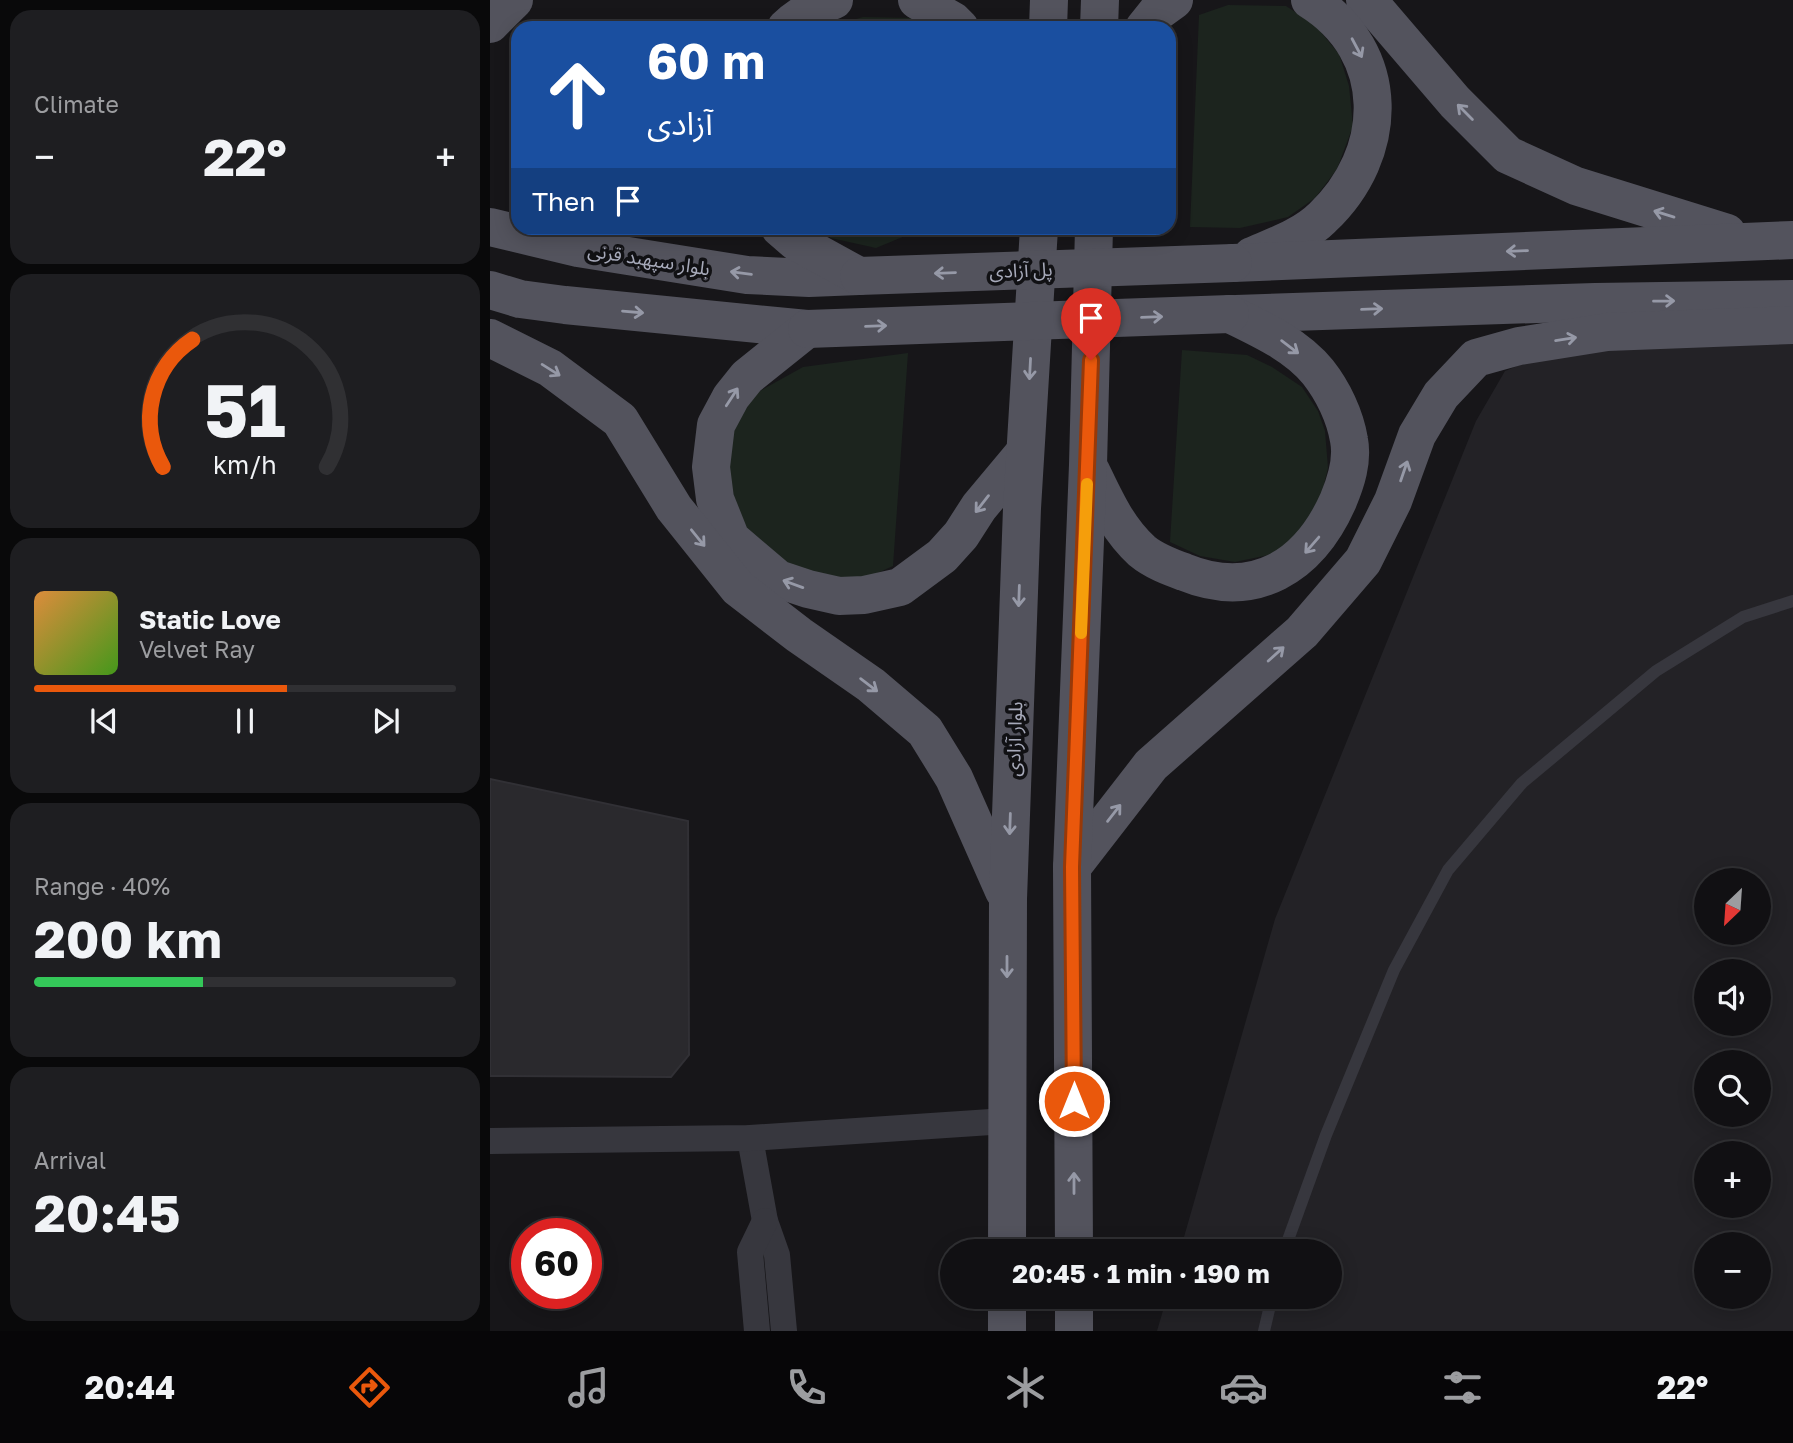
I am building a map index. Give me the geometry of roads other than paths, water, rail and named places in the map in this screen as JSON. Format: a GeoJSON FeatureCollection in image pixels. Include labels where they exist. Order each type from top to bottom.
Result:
{"type":"FeatureCollection","features":[{"type":"Feature","properties":{"kind":"main road"},"geometry":{"type":"LineString","coordinates":[[490,24],[514,0]]}},
{"type":"Feature","properties":{"kind":"main road"},"geometry":{"type":"LineString","coordinates":[[792,21],[821,4],[834,0]]}},
{"type":"Feature","properties":{"kind":"main road"},"geometry":{"type":"LineString","coordinates":[[917,0],[953,21]]}},
{"type":"Feature","properties":{"kind":"main road"},"geometry":{"type":"LineString","coordinates":[[1048,21],[1049,0]]}},
{"type":"Feature","properties":{"kind":"main road"},"geometry":{"type":"LineString","coordinates":[[1099,21],[1100,0]]}},
{"type":"Feature","properties":{"kind":"main road"},"geometry":{"type":"LineString","coordinates":[[1150,21],[1174,0]]}},
{"type":"Feature","properties":{"kind":"main road"},"geometry":{"type":"LineString","coordinates":[[1234,263],[1280,244],[1321,220],[1351,186],[1368,148],[1373,114],[1370,77],[1357,45],[1330,13],[1310,0]]}},
{"type":"Feature","properties":{"kind":"main road"},"geometry":{"type":"LineString","coordinates":[[1365,0],[1377,10],[1455,102],[1508,155],[1576,186],[1752,241]]}},
{"type":"Feature","properties":{"kind":"main road","name":"بلوار سپهبد قرنی"},"geometry":{"type":"LineString","coordinates":[[490,228],[511,233]]}},
{"type":"Feature","properties":{"kind":"main road","name":"بلوار سپهبد قرنی"},"geometry":{"type":"LineString","coordinates":[[522,235],[591,250],[747,275],[809,278]]}},
{"type":"Feature","properties":{"kind":"main road"},"geometry":{"type":"LineString","coordinates":[[788,235],[859,276]]}},
{"type":"Feature","properties":{"kind":"main road","name":"بلوار آزادی"},"geometry":{"type":"LineString","coordinates":[[1007,1239],[1008,899],[1026,452],[1039,235]]}},
{"type":"Feature","properties":{"kind":"main road"},"geometry":{"type":"LineString","coordinates":[[1074,1239],[1072,867],[1088,465],[1094,235]]}},
{"type":"Feature","properties":{"kind":"main road","name":"پل آزادی"},"geometry":{"type":"LineString","coordinates":[[809,278],[1793,240]]}},
{"type":"Feature","properties":{"kind":"main road"},"geometry":{"type":"LineString","coordinates":[[490,290],[520,299],[565,305],[807,329],[1595,302],[1793,299]]}},
{"type":"Feature","properties":{"kind":"main road"},"geometry":{"type":"LineString","coordinates":[[1088,465],[1113,518],[1143,552],[1166,565],[1196,577],[1220,581],[1249,581],[1280,571],[1305,554],[1320,536],[1345,485],[1349,462],[1346,430],[1333,395],[1317,371],[1274,336],[1230,314]]}},
{"type":"Feature","properties":{"kind":"main road"},"geometry":{"type":"LineString","coordinates":[[1072,867],[1151,765],[1302,632],[1363,561],[1394,501],[1417,435],[1441,395],[1476,358],[1519,346],[1607,332],[1793,325]]}},
{"type":"Feature","properties":{"kind":"main road"},"geometry":{"type":"LineString","coordinates":[[807,329],[747,377],[731,397],[716,425],[711,467],[715,499],[731,539],[778,579],[808,590],[839,596],[864,595],[900,587],[942,556],[961,534],[979,506],[1026,452]]}},
{"type":"Feature","properties":{"kind":"main road"},"geometry":{"type":"LineString","coordinates":[[490,338],[550,368],[620,420],[674,508],[738,588],[871,685],[925,731],[954,778],[1008,899]]}},
{"type":"Feature","properties":{"kind":"main road"},"geometry":{"type":"LineString","coordinates":[[1007,1309],[1007,1331]]}},
{"type":"Feature","properties":{"kind":"main road"},"geometry":{"type":"LineString","coordinates":[[1074,1309],[1074,1331]]}},
{"type":"Feature","properties":{"kind":"street"},"geometry":{"type":"LineString","coordinates":[[490,1141],[750,1138],[1006,1121]]}},
{"type":"Feature","properties":{"kind":"street"},"geometry":{"type":"LineString","coordinates":[[750,1138],[765,1221],[777,1255],[784,1331]]}},
{"type":"Feature","properties":{"kind":"street"},"geometry":{"type":"LineString","coordinates":[[757,1331],[750,1252],[765,1221]]}},
{"type":"Feature","properties":{"kind":"lane"},"geometry":{"type":"LineString","coordinates":[[1288,1239],[1326,1135],[1394,970],[1448,870],[1522,783],[1656,671],[1743,618],[1793,601]]}},
{"type":"Feature","properties":{"kind":"lane"},"geometry":{"type":"LineString","coordinates":[[1264,1331],[1269,1309]]}}]}
